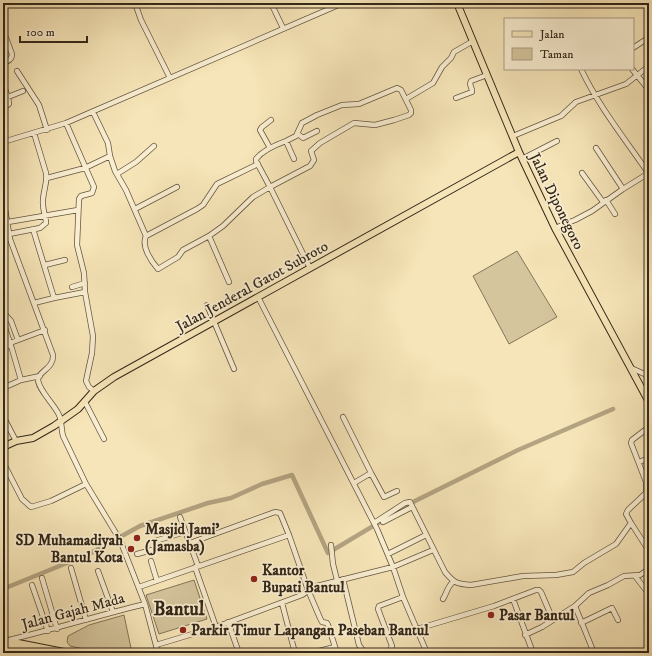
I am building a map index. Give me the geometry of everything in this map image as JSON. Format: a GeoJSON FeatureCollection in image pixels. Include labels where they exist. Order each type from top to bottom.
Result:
{"type":"FeatureCollection","features":[{"type":"Feature","properties":{"kind":"main road","name":"Jalan Diponegoro"},"geometry":{"type":"LineString","coordinates":[[457,3],[522,159],[554,228],[649,402]]}},
{"type":"Feature","properties":{"kind":"main road","name":"Jalan Jenderal Gatot Subroto"},"geometry":{"type":"LineString","coordinates":[[3,447],[16,441],[40,435],[75,412],[94,391],[114,377],[519,152]]}},
{"type":"Feature","properties":{"kind":"main road"},"geometry":{"type":"LineString","coordinates":[[5,640],[69,653]]}},
{"type":"Feature","properties":{"kind":"main road"},"geometry":{"type":"LineString","coordinates":[[3,646],[40,653]]}},
{"type":"Feature","properties":{"kind":"street"},"geometry":{"type":"LineString","coordinates":[[135,3],[141,19],[170,78]]}},
{"type":"Feature","properties":{"kind":"street"},"geometry":{"type":"LineString","coordinates":[[272,3],[283,28]]}},
{"type":"Feature","properties":{"kind":"street"},"geometry":{"type":"LineString","coordinates":[[3,142],[47,130],[93,112],[343,3]]}},
{"type":"Feature","properties":{"kind":"street"},"geometry":{"type":"LineString","coordinates":[[3,30],[12,54],[11,59],[3,63]]}},
{"type":"Feature","properties":{"kind":"street"},"geometry":{"type":"LineString","coordinates":[[634,47],[645,40]]}},
{"type":"Feature","properties":{"kind":"street"},"geometry":{"type":"LineString","coordinates":[[406,99],[433,83],[442,67],[451,58],[454,52],[473,41]]}},
{"type":"Feature","properties":{"kind":"street"},"geometry":{"type":"LineString","coordinates":[[513,136],[559,117],[576,102],[626,84],[649,66]]}},
{"type":"Feature","properties":{"kind":"street"},"geometry":{"type":"LineString","coordinates":[[554,228],[575,220],[592,211],[649,173],[595,96],[582,70]]}},
{"type":"Feature","properties":{"kind":"street"},"geometry":{"type":"LineString","coordinates":[[633,70],[649,90]]}},
{"type":"Feature","properties":{"kind":"street"},"geometry":{"type":"LineString","coordinates":[[17,71],[39,105],[47,130]]}},
{"type":"Feature","properties":{"kind":"street"},"geometry":{"type":"LineString","coordinates":[[456,98],[472,92],[469,83],[487,75]]}},
{"type":"Feature","properties":{"kind":"street"},"geometry":{"type":"LineString","coordinates":[[3,85],[10,104],[3,108]]}},
{"type":"Feature","properties":{"kind":"street"},"geometry":{"type":"LineString","coordinates":[[93,112],[107,140],[110,156],[117,174],[126,190],[146,236],[144,241],[145,245],[152,261],[158,269],[178,257],[183,250],[209,236],[223,226],[253,197],[270,187],[310,166],[314,160],[311,151],[316,146],[354,123],[375,125],[410,115],[412,111],[400,89],[397,88],[359,104],[342,105],[317,115],[302,123],[298,134],[270,148],[256,158],[258,164],[270,187],[310,268]]}},
{"type":"Feature","properties":{"kind":"street"},"geometry":{"type":"LineString","coordinates":[[8,97],[23,91]]}},
{"type":"Feature","properties":{"kind":"street"},"geometry":{"type":"LineString","coordinates":[[270,148],[260,129],[271,120]]}},
{"type":"Feature","properties":{"kind":"street"},"geometry":{"type":"LineString","coordinates":[[66,123],[85,168],[93,182],[94,188],[92,193],[80,198],[78,210],[77,245],[85,283],[85,292],[93,336],[92,353],[86,381],[89,387],[94,391]]}},
{"type":"Feature","properties":{"kind":"street"},"geometry":{"type":"LineString","coordinates":[[298,134],[303,138],[317,131]]}},
{"type":"Feature","properties":{"kind":"street"},"geometry":{"type":"LineString","coordinates":[[9,234],[41,228],[46,221],[43,199],[47,178],[45,166],[34,133]]}},
{"type":"Feature","properties":{"kind":"street"},"geometry":{"type":"LineString","coordinates":[[286,141],[294,159]]}},
{"type":"Feature","properties":{"kind":"street"},"geometry":{"type":"LineString","coordinates":[[522,159],[557,141]]}},
{"type":"Feature","properties":{"kind":"street"},"geometry":{"type":"LineString","coordinates":[[117,174],[136,162],[154,146]]}},
{"type":"Feature","properties":{"kind":"street"},"geometry":{"type":"LineString","coordinates":[[596,148],[623,189]]}},
{"type":"Feature","properties":{"kind":"street"},"geometry":{"type":"LineString","coordinates":[[47,178],[85,168],[110,156]]}},
{"type":"Feature","properties":{"kind":"street"},"geometry":{"type":"LineString","coordinates":[[146,236],[197,209],[202,205],[217,184],[228,177],[258,164]]}},
{"type":"Feature","properties":{"kind":"street"},"geometry":{"type":"LineString","coordinates":[[582,173],[615,214]]}},
{"type":"Feature","properties":{"kind":"street"},"geometry":{"type":"LineString","coordinates":[[134,209],[177,187]]}},
{"type":"Feature","properties":{"kind":"street"},"geometry":{"type":"LineString","coordinates":[[3,197],[9,234],[53,355],[53,361],[38,380],[41,388],[59,416],[63,436],[86,484],[119,538],[146,604],[158,653]]}},
{"type":"Feature","properties":{"kind":"street"},"geometry":{"type":"LineString","coordinates":[[8,222],[78,210]]}},
{"type":"Feature","properties":{"kind":"street"},"geometry":{"type":"LineString","coordinates":[[33,229],[54,298]]}},
{"type":"Feature","properties":{"kind":"street"},"geometry":{"type":"LineString","coordinates":[[209,236],[229,282]]}},
{"type":"Feature","properties":{"kind":"street"},"geometry":{"type":"LineString","coordinates":[[45,265],[65,260]]}},
{"type":"Feature","properties":{"kind":"street"},"geometry":{"type":"LineString","coordinates":[[72,287],[85,283]]}},
{"type":"Feature","properties":{"kind":"street"},"geometry":{"type":"LineString","coordinates":[[34,303],[85,292]]}},
{"type":"Feature","properties":{"kind":"street"},"geometry":{"type":"LineString","coordinates":[[258,297],[377,529],[427,653]]}},
{"type":"Feature","properties":{"kind":"street"},"geometry":{"type":"LineString","coordinates":[[207,305],[234,369]]}},
{"type":"Feature","properties":{"kind":"street"},"geometry":{"type":"LineString","coordinates":[[3,312],[11,321],[18,340]]}},
{"type":"Feature","properties":{"kind":"street"},"geometry":{"type":"LineString","coordinates":[[3,322],[21,380]]}},
{"type":"Feature","properties":{"kind":"street"},"geometry":{"type":"LineString","coordinates":[[3,348],[18,340],[45,330]]}},
{"type":"Feature","properties":{"kind":"street"},"geometry":{"type":"LineString","coordinates":[[631,368],[649,376]]}},
{"type":"Feature","properties":{"kind":"street"},"geometry":{"type":"LineString","coordinates":[[3,388],[21,380],[40,376]]}},
{"type":"Feature","properties":{"kind":"street"},"geometry":{"type":"LineString","coordinates":[[85,402],[104,439]]}},
{"type":"Feature","properties":{"kind":"street"},"geometry":{"type":"LineString","coordinates":[[3,416],[16,441]]}},
{"type":"Feature","properties":{"kind":"street"},"geometry":{"type":"LineString","coordinates":[[343,417],[370,473],[384,497],[397,491]]}},
{"type":"Feature","properties":{"kind":"street"},"geometry":{"type":"LineString","coordinates":[[649,427],[632,440],[631,443],[647,484],[648,492],[626,512],[626,516],[649,551]]}},
{"type":"Feature","properties":{"kind":"street"},"geometry":{"type":"LineString","coordinates":[[639,462],[649,458]]}},
{"type":"Feature","properties":{"kind":"street"},"geometry":{"type":"LineString","coordinates":[[3,462],[22,499],[31,508],[51,501],[86,484]]}},
{"type":"Feature","properties":{"kind":"street"},"geometry":{"type":"LineString","coordinates":[[354,483],[370,473]]}},
{"type":"Feature","properties":{"kind":"street"},"geometry":{"type":"LineString","coordinates":[[383,522],[405,503],[411,505],[445,572],[453,582],[463,585],[523,576],[556,575],[573,572],[584,563],[616,544],[631,524]]}},
{"type":"Feature","properties":{"kind":"street"},"geometry":{"type":"LineString","coordinates":[[190,543],[277,512],[282,516],[308,590],[322,622],[327,623],[328,625],[337,653]]}},
{"type":"Feature","properties":{"kind":"street"},"geometry":{"type":"LineString","coordinates":[[374,523],[395,513]]}},
{"type":"Feature","properties":{"kind":"street"},"geometry":{"type":"LineString","coordinates":[[180,517],[190,543],[216,627]]}},
{"type":"Feature","properties":{"kind":"street"},"geometry":{"type":"LineString","coordinates":[[137,554],[156,549],[155,542],[185,532]]}},
{"type":"Feature","properties":{"kind":"street"},"geometry":{"type":"LineString","coordinates":[[139,587],[289,534]]}},
{"type":"Feature","properties":{"kind":"street"},"geometry":{"type":"LineString","coordinates":[[388,554],[426,536]]}},
{"type":"Feature","properties":{"kind":"street"},"geometry":{"type":"LineString","coordinates":[[330,546],[337,580]]}},
{"type":"Feature","properties":{"kind":"street"},"geometry":{"type":"LineString","coordinates":[[156,645],[216,627],[282,603],[302,595],[313,587],[393,567],[433,550]]}},
{"type":"Feature","properties":{"kind":"street"},"geometry":{"type":"LineString","coordinates":[[151,561],[157,581]]}},
{"type":"Feature","properties":{"kind":"street"},"geometry":{"type":"LineString","coordinates":[[71,568],[86,620]]}},
{"type":"Feature","properties":{"kind":"street"},"geometry":{"type":"LineString","coordinates":[[525,635],[542,627],[575,606],[589,593],[624,576],[635,576],[642,574],[649,569]]}},
{"type":"Feature","properties":{"kind":"street"},"geometry":{"type":"LineString","coordinates":[[98,571],[112,612]]}},
{"type":"Feature","properties":{"kind":"street"},"geometry":{"type":"LineString","coordinates":[[635,576],[649,594]]}},
{"type":"Feature","properties":{"kind":"street"},"geometry":{"type":"LineString","coordinates":[[42,578],[57,629]]}},
{"type":"Feature","properties":{"kind":"street"},"geometry":{"type":"LineString","coordinates":[[343,579],[359,645],[365,653]]}},
{"type":"Feature","properties":{"kind":"street"},"geometry":{"type":"LineString","coordinates":[[443,599],[447,594],[448,587],[453,582]]}},
{"type":"Feature","properties":{"kind":"street"},"geometry":{"type":"LineString","coordinates":[[32,585],[48,631]]}},
{"type":"Feature","properties":{"kind":"street"},"geometry":{"type":"LineString","coordinates":[[417,628],[513,599],[536,590],[539,590],[553,620]]}},
{"type":"Feature","properties":{"kind":"street"},"geometry":{"type":"LineString","coordinates":[[387,653],[392,646],[378,609],[379,606],[403,596]]}},
{"type":"Feature","properties":{"kind":"street"},"geometry":{"type":"LineString","coordinates":[[513,599],[532,653]]}},
{"type":"Feature","properties":{"kind":"street"},"geometry":{"type":"LineString","coordinates":[[282,603],[295,653]]}},
{"type":"Feature","properties":{"kind":"street","name":"Jalan Gajah Mada"},"geometry":{"type":"LineString","coordinates":[[5,640],[57,629],[112,612],[146,604]]}},
{"type":"Feature","properties":{"kind":"street"},"geometry":{"type":"LineString","coordinates":[[575,606],[594,653]]}},
{"type":"Feature","properties":{"kind":"street"},"geometry":{"type":"LineString","coordinates":[[581,623],[612,608],[618,620]]}},
{"type":"Feature","properties":{"kind":"street"},"geometry":{"type":"LineString","coordinates":[[228,622],[239,653]]}},
{"type":"Feature","properties":{"kind":"street"},"geometry":{"type":"LineString","coordinates":[[310,653],[334,647]]}},
{"type":"Feature","properties":{"kind":"green space"},"geometry":{"type":"Polygon","coordinates":[[[517,251],[557,317],[509,344],[473,276],[517,251]]]}},
{"type":"Feature","properties":{"kind":"green space"},"geometry":{"type":"Polygon","coordinates":[[[194,580],[207,619],[159,634],[146,595],[194,580]]]}},
{"type":"Feature","properties":{"kind":"green space"},"geometry":{"type":"Polygon","coordinates":[[[124,615],[132,653],[103,653],[70,646],[67,642],[68,636],[89,625],[124,615]]]}},
{"type":"Feature","properties":{"kind":"waterway"},"geometry":{"type":"LineString","coordinates":[[3,589],[89,554],[140,526],[208,503],[231,498],[262,484],[292,475],[328,553],[415,501],[518,450],[613,409]]}},
{"type":"Feature","properties":{"kind":"place","name":"Masjid Jami' (Jamasba)"},"geometry":{"type":"Point","coordinates":[137,538]}},
{"type":"Feature","properties":{"kind":"place","name":"SD Muhamadiyah Bantul Kota"},"geometry":{"type":"Point","coordinates":[131,549]}},
{"type":"Feature","properties":{"kind":"place","name":"Kantor Bupati Bantul"},"geometry":{"type":"Point","coordinates":[254,579]}},
{"type":"Feature","properties":{"kind":"place","name":"Pasar Bantul"},"geometry":{"type":"Point","coordinates":[491,615]}},
{"type":"Feature","properties":{"kind":"place","name":"Parkir Timur Lapangan Paseban Bantul"},"geometry":{"type":"Point","coordinates":[183,630]}},
{"type":"Feature","properties":{"kind":"district","name":"Bantul"},"geometry":{"type":"Point","coordinates":[179,608]}}]}
